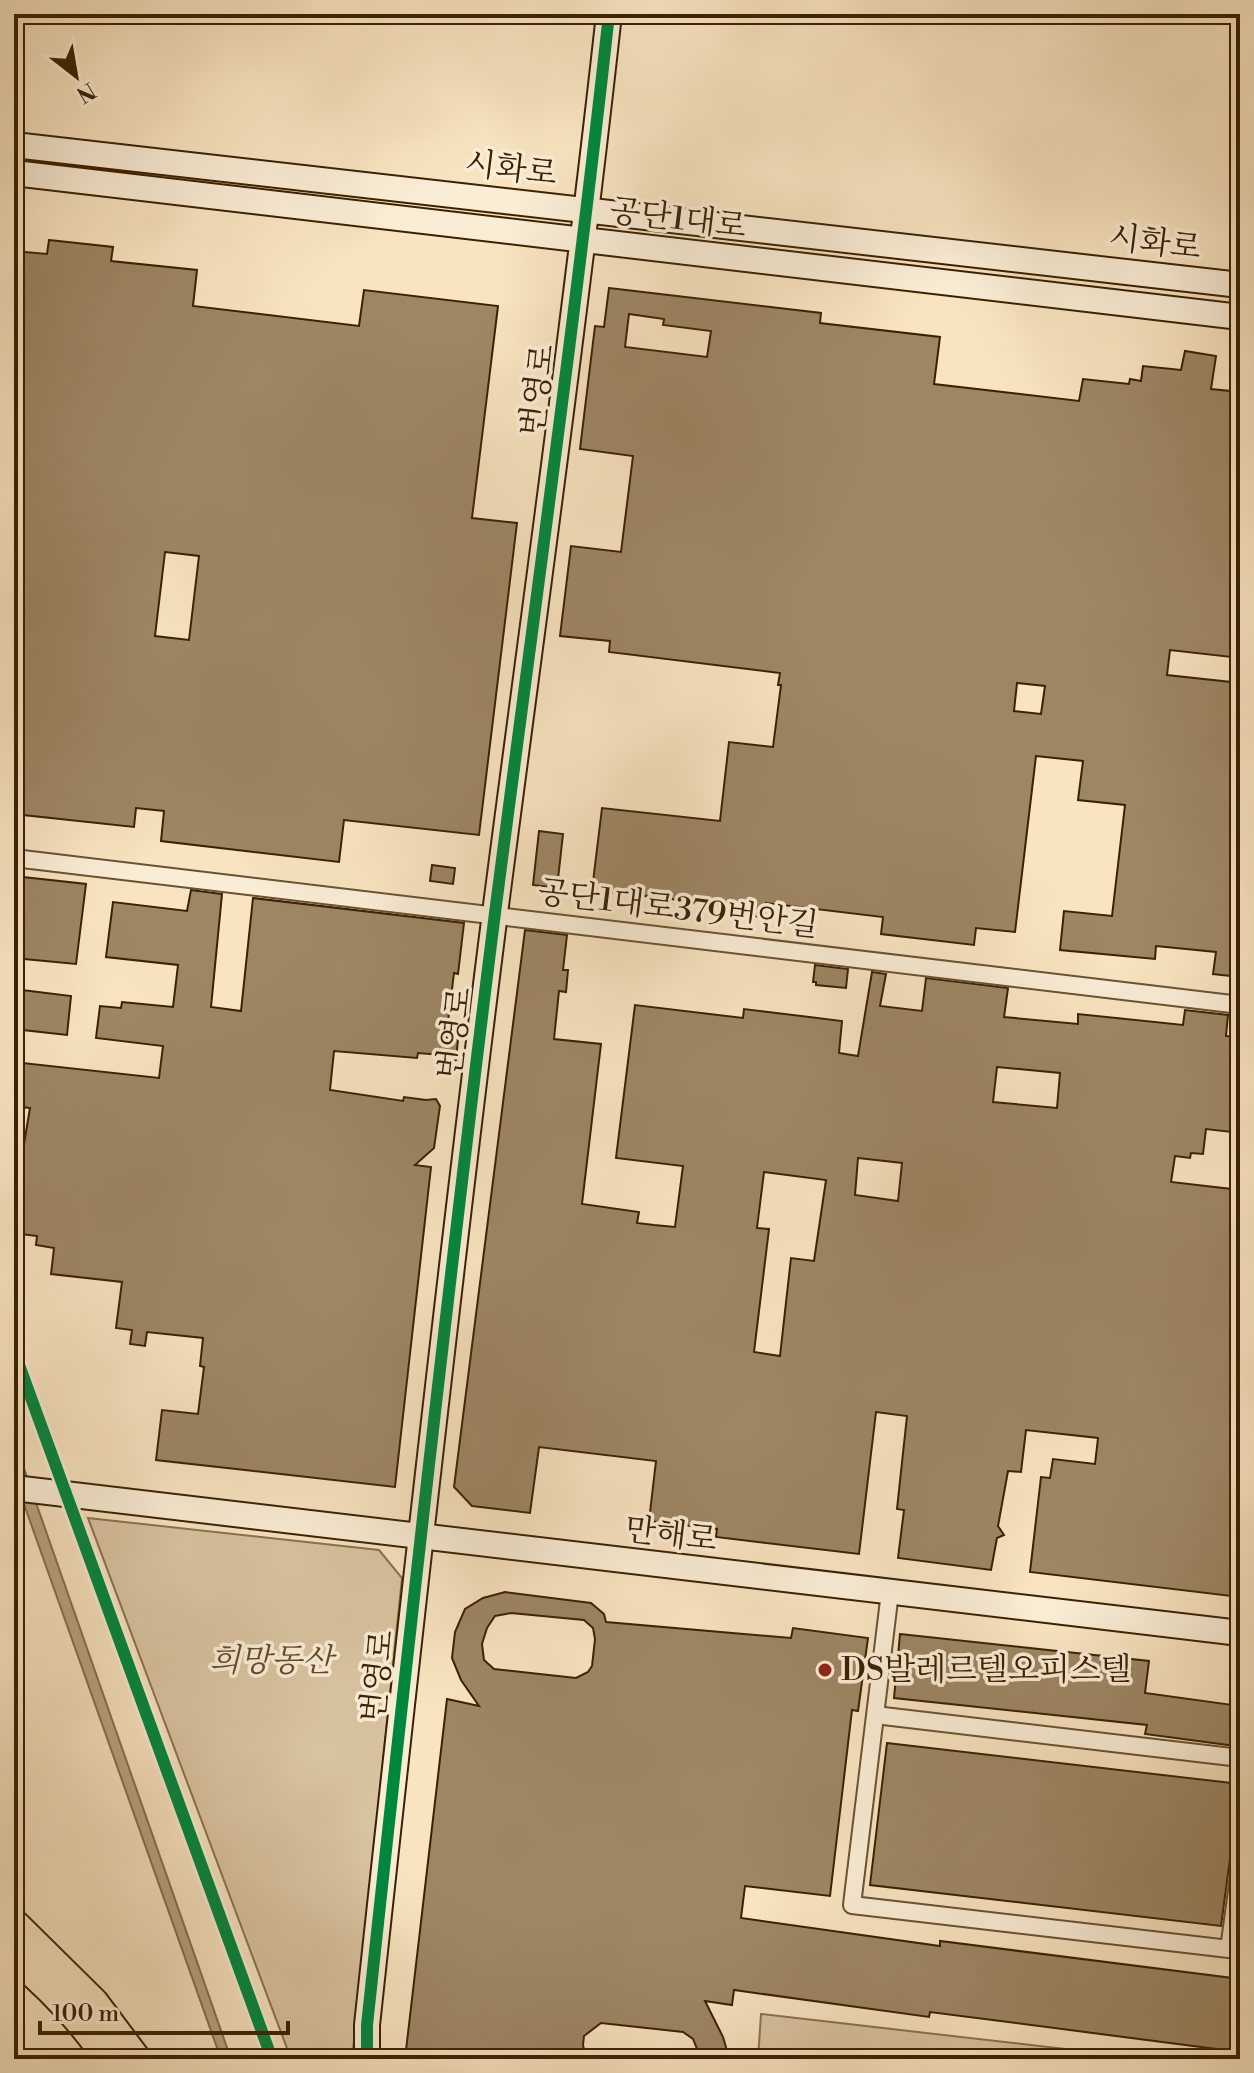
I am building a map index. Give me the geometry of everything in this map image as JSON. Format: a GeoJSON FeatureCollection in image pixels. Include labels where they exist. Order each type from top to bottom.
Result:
{"type":"FeatureCollection","features":[{"type":"Feature","properties":{"kind":"highway"},"geometry":{"type":"LineString","coordinates":[[14,1925],[93,2003],[135,2059]]}},
{"type":"Feature","properties":{"kind":"highway"},"geometry":{"type":"LineString","coordinates":[[14,1955],[92,2033],[109,2059]]}},
{"type":"Feature","properties":{"kind":"street","name":"번영로"},"geometry":{"type":"LineString","coordinates":[[367,2059],[367,2025],[419,1538],[495,916],[587,210],[609,14]]}},
{"type":"Feature","properties":{"kind":"street","name":"시화로"},"geometry":{"type":"LineString","coordinates":[[14,145],[1240,285]]}},
{"type":"Feature","properties":{"kind":"street","name":"공단1대로"},"geometry":{"type":"LineString","coordinates":[[14,173],[1240,317]]}},
{"type":"Feature","properties":{"kind":"street","name":"공단1대로379번안길"},"geometry":{"type":"LineString","coordinates":[[14,858],[1240,1005]]}},
{"type":"Feature","properties":{"kind":"street","name":"만해로"},"geometry":{"type":"LineString","coordinates":[[14,1488],[1240,1633]]}},
{"type":"Feature","properties":{"kind":"street"},"geometry":{"type":"LineString","coordinates":[[890,1592],[852,1905],[1229,1949],[1240,1869]]}},
{"type":"Feature","properties":{"kind":"street"},"geometry":{"type":"LineString","coordinates":[[875,1715],[1240,1758]]}},
{"type":"Feature","properties":{"kind":"green space","name":"희망동산"},"geometry":{"type":"Polygon","coordinates":[[[88,1518],[379,1550],[402,1578],[352,2059],[291,2059],[88,1518]]]}},
{"type":"Feature","properties":{"kind":"green space"},"geometry":{"type":"Polygon","coordinates":[[[761,2014],[1152,2059],[758,2059],[761,2014]]]}},
{"type":"Feature","properties":{"kind":"shaded area"},"geometry":{"type":"Polygon","coordinates":[[[14,1440],[231,2059],[221,2059],[14,1476],[14,1440]]]}},
{"type":"Feature","properties":{"kind":"building"},"geometry":{"type":"Polygon","coordinates":[[[49,240],[113,247],[111,261],[197,270],[193,306],[359,326],[364,290],[498,306],[472,518],[517,523],[479,835],[344,820],[339,862],[161,841],[164,811],[136,808],[134,827],[14,814],[14,251],[47,254],[49,240]],[[165,552],[155,636],[189,640],[199,556],[165,552]]]}},
{"type":"Feature","properties":{"kind":"building"},"geometry":{"type":"Polygon","coordinates":[[[609,288],[821,313],[820,323],[940,337],[934,384],[1079,401],[1083,379],[1129,384],[1130,379],[1141,381],[1143,366],[1181,370],[1185,351],[1216,356],[1211,389],[1240,392],[1240,658],[1170,650],[1167,675],[1240,683],[1240,977],[1213,974],[1216,952],[1156,946],[1155,959],[1060,950],[1064,911],[1112,916],[1125,805],[1078,800],[1083,761],[1036,756],[1015,932],[976,928],[974,945],[881,934],[883,917],[766,903],[764,917],[740,915],[741,907],[592,890],[602,808],[720,821],[729,742],[773,747],[781,685],[778,685],[780,673],[609,652],[610,641],[560,636],[571,546],[621,552],[633,456],[580,449],[595,326],[604,327],[609,288]],[[629,314],[625,347],[707,357],[711,331],[663,325],[664,319],[629,314]],[[1017,683],[1014,711],[1041,714],[1045,686],[1017,683]]]}},
{"type":"Feature","properties":{"kind":"building"},"geometry":{"type":"Polygon","coordinates":[[[539,831],[563,834],[557,888],[533,885],[539,831]]]}},
{"type":"Feature","properties":{"kind":"building"},"geometry":{"type":"Polygon","coordinates":[[[432,865],[455,868],[453,884],[430,881],[432,865]]]}},
{"type":"Feature","properties":{"kind":"building"},"geometry":{"type":"Polygon","coordinates":[[[14,876],[86,884],[76,964],[14,958],[14,876]]]}},
{"type":"Feature","properties":{"kind":"building"},"geometry":{"type":"Polygon","coordinates":[[[191,890],[222,894],[211,1007],[241,1011],[253,898],[464,923],[446,1038],[458,1039],[456,1060],[445,1061],[442,1055],[418,1053],[417,1058],[334,1051],[330,1090],[403,1101],[404,1097],[436,1099],[440,1106],[434,1148],[415,1165],[431,1167],[395,1487],[156,1460],[162,1410],[198,1414],[204,1367],[200,1366],[203,1338],[147,1332],[145,1346],[130,1344],[132,1330],[116,1328],[122,1282],[51,1274],[54,1248],[36,1245],[37,1236],[14,1233],[14,1149],[23,1150],[30,1108],[14,1106],[14,1062],[159,1078],[163,1046],[96,1038],[100,1006],[121,1008],[122,1002],[173,1007],[178,965],[106,957],[113,902],[187,911],[191,890]]]}},
{"type":"Feature","properties":{"kind":"building"},"geometry":{"type":"Polygon","coordinates":[[[525,930],[567,935],[563,970],[568,970],[566,992],[559,991],[554,1039],[601,1044],[582,1204],[639,1212],[637,1223],[675,1227],[683,1166],[616,1158],[635,1005],[743,1018],[744,1009],[842,1021],[839,1053],[858,1056],[872,972],[886,974],[880,1006],[922,1011],[926,978],[1008,988],[1004,1017],[1078,1024],[1078,1014],[1183,1025],[1185,1010],[1228,1015],[1226,1036],[1240,1038],[1240,1133],[1206,1129],[1203,1154],[1191,1153],[1190,1158],[1175,1156],[1171,1182],[1240,1190],[1240,1544],[1231,1596],[1030,1572],[1041,1477],[1050,1478],[1053,1459],[1095,1464],[1098,1438],[1026,1430],[1021,1472],[1008,1471],[998,1526],[1004,1535],[997,1538],[991,1570],[898,1558],[904,1510],[897,1509],[907,1416],[876,1412],[859,1554],[716,1537],[717,1529],[649,1521],[656,1461],[539,1447],[530,1513],[472,1506],[454,1487],[525,930]],[[997,1067],[993,1102],[1057,1108],[1060,1073],[997,1067]],[[858,1158],[855,1195],[898,1201],[902,1163],[858,1158]],[[764,1172],[757,1228],[769,1229],[754,1352],[780,1356],[791,1258],[814,1261],[826,1180],[764,1172]]]}},
{"type":"Feature","properties":{"kind":"building"},"geometry":{"type":"Polygon","coordinates":[[[815,965],[848,969],[846,988],[816,985],[813,982],[815,965]]]}},
{"type":"Feature","properties":{"kind":"building"},"geometry":{"type":"Polygon","coordinates":[[[14,989],[71,996],[67,1035],[14,1029],[14,989]]]}},
{"type":"Feature","properties":{"kind":"building"},"geometry":{"type":"Polygon","coordinates":[[[505,1592],[591,1603],[604,1614],[606,1622],[791,1638],[793,1628],[868,1638],[858,1711],[852,1710],[830,1896],[745,1886],[741,1918],[940,1946],[940,1941],[1240,1979],[1240,2052],[930,2012],[929,2017],[734,1990],[732,2005],[705,2001],[723,2037],[725,2059],[698,2059],[693,2039],[683,2032],[601,2023],[584,2036],[586,2059],[405,2059],[447,1699],[479,1706],[461,1680],[452,1658],[455,1632],[465,1609],[483,1598],[505,1592]],[[511,1613],[495,1616],[482,1644],[484,1660],[494,1669],[576,1678],[592,1666],[595,1639],[593,1628],[584,1620],[511,1613]]]}},
{"type":"Feature","properties":{"kind":"building"},"geometry":{"type":"Polygon","coordinates":[[[900,1634],[1149,1661],[1145,1693],[1240,1706],[1236,1746],[1145,1734],[1147,1725],[894,1698],[900,1634]]]}},
{"type":"Feature","properties":{"kind":"building"},"geometry":{"type":"Polygon","coordinates":[[[887,1743],[1240,1784],[1221,1926],[870,1885],[887,1743]]]}},
{"type":"Feature","properties":{"kind":"cycle path"},"geometry":{"type":"LineString","coordinates":[[367,2059],[367,2025],[461,1191],[609,14]]}},
{"type":"Feature","properties":{"kind":"cycle path"},"geometry":{"type":"LineString","coordinates":[[14,1351],[272,2059]]}},
{"type":"Feature","properties":{"kind":"place","name":"DS발레르텔오피스텔"},"geometry":{"type":"Point","coordinates":[825,1670]}}]}
